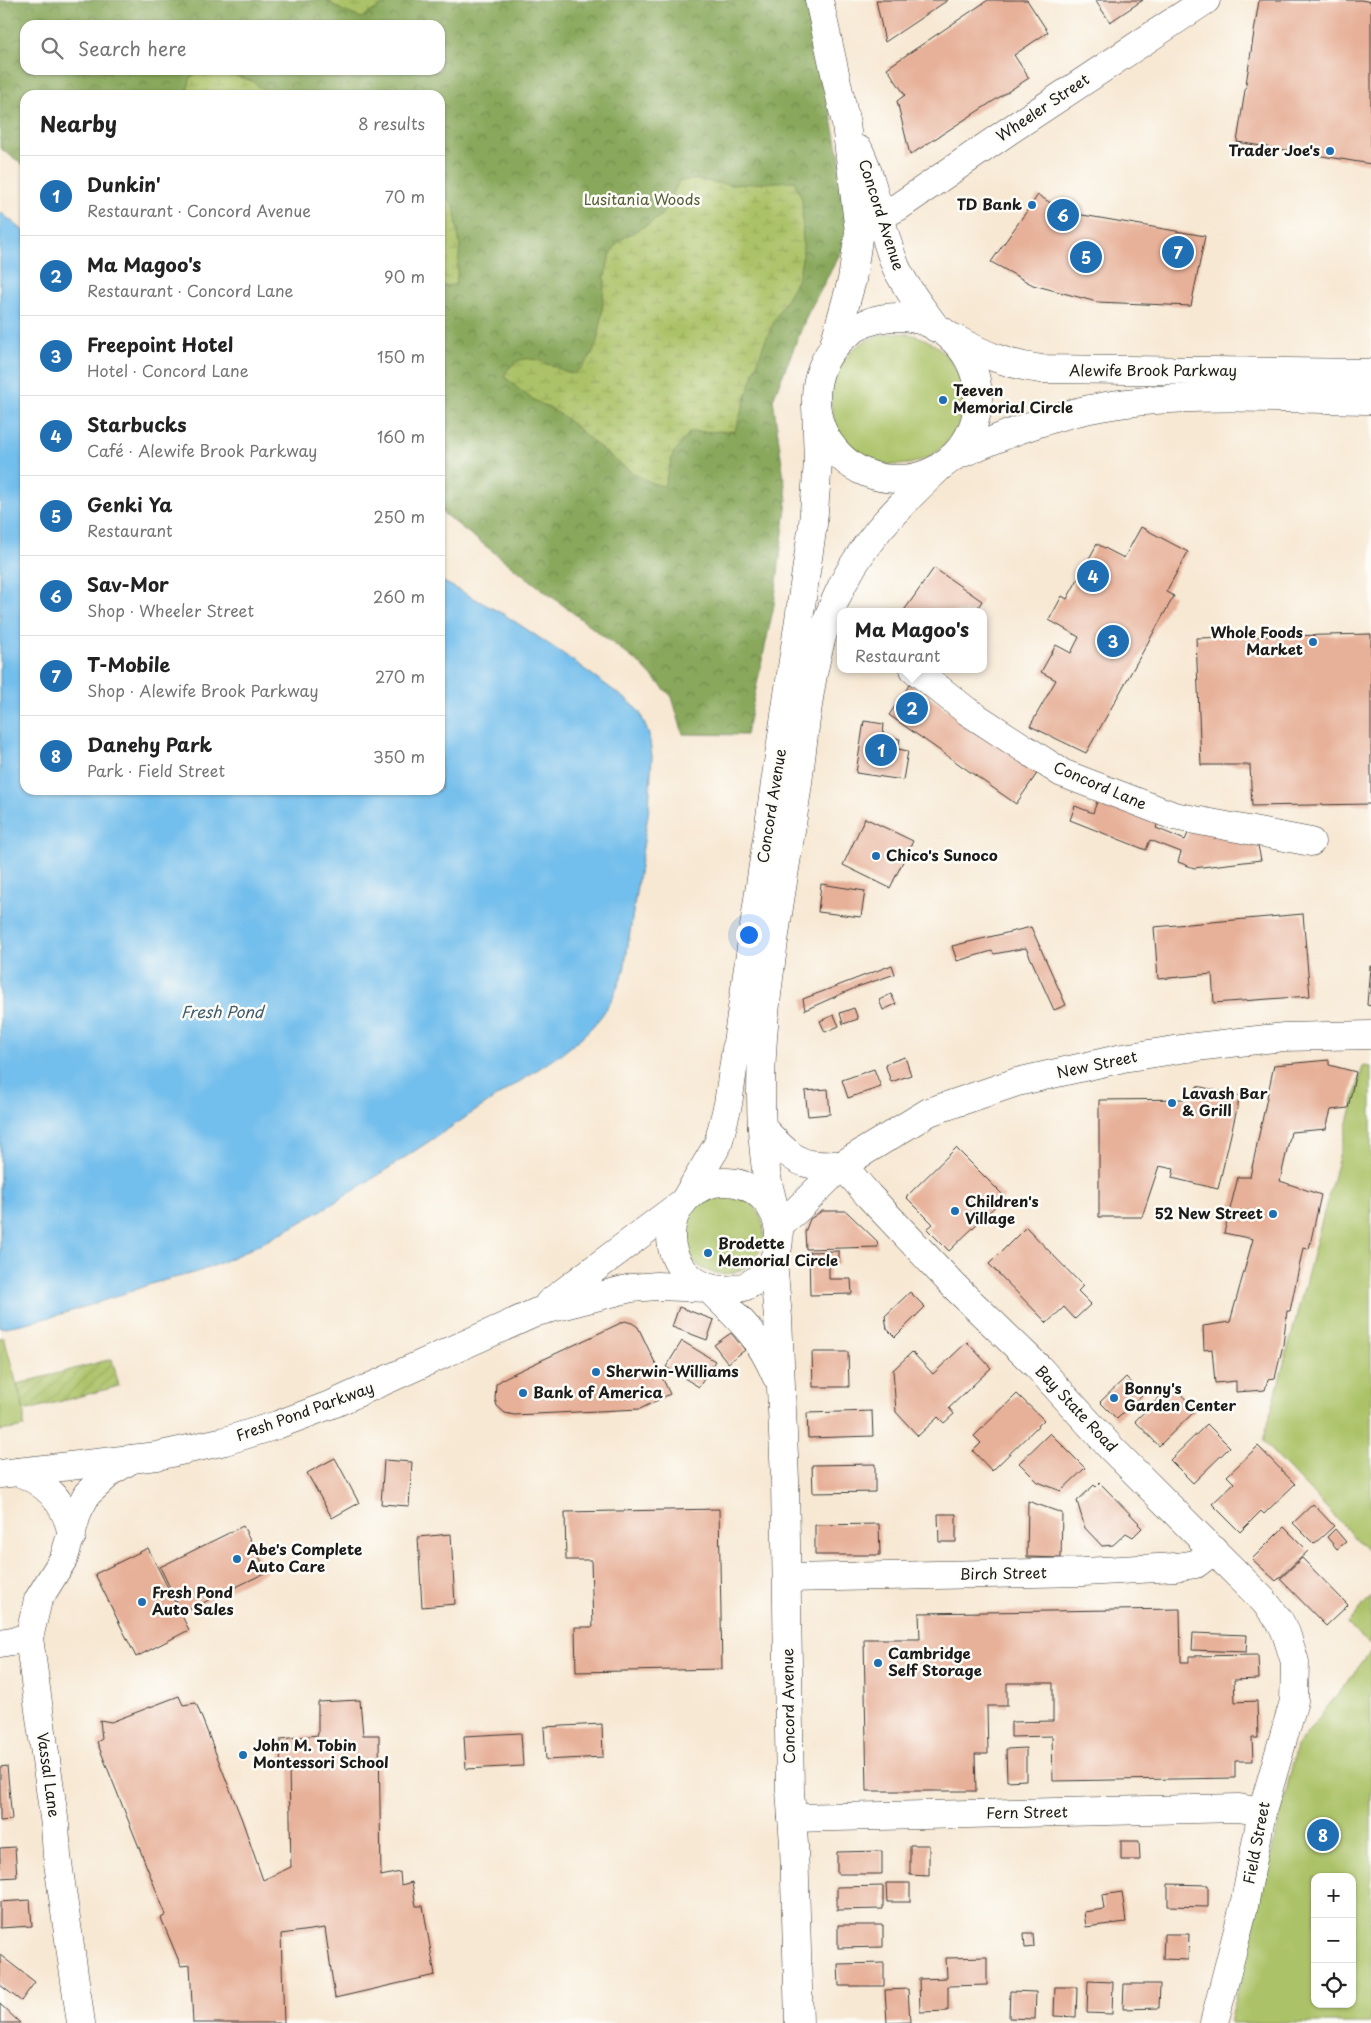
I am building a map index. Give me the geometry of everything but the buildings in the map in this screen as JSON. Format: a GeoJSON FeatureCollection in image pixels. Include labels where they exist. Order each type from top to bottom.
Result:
{"type":"FeatureCollection","features":[{"type":"Feature","properties":{"kind":"main road","name":"Concord Avenue"},"geometry":{"type":"LineString","coordinates":[[819,0],[846,124],[859,232],[852,280],[833,348]]}},
{"type":"Feature","properties":{"kind":"main road","name":"Wheeler Street"},"geometry":{"type":"LineString","coordinates":[[882,216],[898,208],[1010,130],[1206,0]]}},
{"type":"Feature","properties":{"kind":"main road","name":"Concord Avenue"},"geometry":{"type":"LineString","coordinates":[[846,124],[869,171],[897,269],[913,296],[940,330]]}},
{"type":"Feature","properties":{"kind":"main road"},"geometry":{"type":"LineString","coordinates":[[908,318],[925,322],[940,330],[956,344],[974,373],[977,407],[970,432],[961,446],[946,461],[928,472],[903,478],[886,478],[862,470],[841,456],[830,443],[819,420],[816,404],[820,374],[824,363],[833,348],[856,328],[878,319],[908,318]]}},
{"type":"Feature","properties":{"kind":"main road","name":"Alewife Brook Parkway"},"geometry":{"type":"LineString","coordinates":[[940,330],[976,351],[995,359],[1041,369],[1371,373]]}},
{"type":"Feature","properties":{"kind":"main road","name":"Alewife Brook Parkway"},"geometry":{"type":"LineString","coordinates":[[946,461],[1011,432],[1047,420],[1090,409],[1127,403],[1190,399],[1371,400]]}},
{"type":"Feature","properties":{"kind":"main road","name":"Concord Avenue"},"geometry":{"type":"LineString","coordinates":[[684,1201],[718,1144],[728,1104],[811,542],[818,462],[816,404]]}},
{"type":"Feature","properties":{"kind":"main road","name":"Concord Avenue"},"geometry":{"type":"LineString","coordinates":[[840,607],[856,560],[877,530],[946,461]]}},
{"type":"Feature","properties":{"kind":"main road","name":"Concord Avenue"},"geometry":{"type":"LineString","coordinates":[[778,1223],[766,1172],[762,1128],[762,1061],[769,984],[814,674],[822,636],[837,612]]}},
{"type":"Feature","properties":{"kind":"main road","name":"Concord Lane"},"geometry":{"type":"LineString","coordinates":[[919,673],[967,711],[1062,773],[1174,816],[1311,842]]}},
{"type":"Feature","properties":{"kind":"main road","name":"New Street"},"geometry":{"type":"LineString","coordinates":[[778,1223],[798,1209],[842,1165],[929,1112],[1017,1082],[1116,1060],[1187,1048],[1284,1037],[1371,1034]]}},
{"type":"Feature","properties":{"kind":"main road"},"geometry":{"type":"LineString","coordinates":[[762,1128],[802,1162],[842,1165]]}},
{"type":"Feature","properties":{"kind":"main road","name":"Bay State Road"},"geometry":{"type":"LineString","coordinates":[[842,1165],[955,1287],[1038,1367],[1112,1449],[1264,1601],[1279,1620],[1286,1633],[1295,1662]]}},
{"type":"Feature","properties":{"kind":"main road"},"geometry":{"type":"LineString","coordinates":[[738,1183],[752,1189],[763,1197],[772,1208],[778,1223],[779,1246],[773,1262],[762,1277],[746,1287],[727,1291],[708,1288],[697,1283],[686,1275],[678,1264],[673,1252],[671,1227],[675,1214],[684,1201],[698,1189],[710,1184],[738,1183]]}},
{"type":"Feature","properties":{"kind":"main road","name":"Fresh Pond Parkway"},"geometry":{"type":"LineString","coordinates":[[538,1312],[684,1201]]}},
{"type":"Feature","properties":{"kind":"main road","name":"Concord Avenue"},"geometry":{"type":"LineString","coordinates":[[773,1262],[786,1480],[792,1818],[799,2023]]}},
{"type":"Feature","properties":{"kind":"main road","name":"Fresh Pond Parkway"},"geometry":{"type":"LineString","coordinates":[[9,1473],[132,1460],[199,1447],[277,1425],[367,1390],[538,1312],[631,1288],[665,1286],[708,1288]]}},
{"type":"Feature","properties":{"kind":"main road","name":"Concord Avenue"},"geometry":{"type":"LineString","coordinates":[[708,1288],[746,1325],[760,1344],[782,1389]]}},
{"type":"Feature","properties":{"kind":"main road","name":"Vassal Lane"},"geometry":{"type":"LineString","coordinates":[[81,2023],[29,1638],[38,1600],[64,1558],[78,1511],[87,1494],[112,1471],[132,1460]]}},
{"type":"Feature","properties":{"kind":"main road"},"geometry":{"type":"LineString","coordinates":[[9,1473],[37,1481],[52,1493],[68,1518],[72,1536]]}},
{"type":"Feature","properties":{"kind":"main road","name":"Birch Street"},"geometry":{"type":"LineString","coordinates":[[787,1578],[1083,1572],[1176,1567],[1196,1564],[1214,1550]]}},
{"type":"Feature","properties":{"kind":"main road"},"geometry":{"type":"LineString","coordinates":[[0,1642],[29,1638]]}},
{"type":"Feature","properties":{"kind":"main road","name":"Field Street"},"geometry":{"type":"LineString","coordinates":[[1214,2023],[1244,1906],[1262,1812],[1294,1701],[1295,1662]]}},
{"type":"Feature","properties":{"kind":"main road","name":"Fern Street"},"geometry":{"type":"LineString","coordinates":[[792,1818],[1239,1808],[1262,1812]]}},
{"type":"Feature","properties":{"kind":"green space","name":"Lusitania Woods"},"geometry":{"type":"Polygon","coordinates":[[[0,0],[808,0],[854,228],[808,313],[773,399],[787,500],[774,605],[746,735],[683,734],[672,697],[641,665],[445,515],[445,90],[20,90],[20,162],[0,148],[0,0]]]}},
{"type":"Feature","properties":{"kind":"green space"},"geometry":{"type":"Polygon","coordinates":[[[326,0],[391,0],[361,18],[343,11],[326,0]]]}},
{"type":"Feature","properties":{"kind":"green space"},"geometry":{"type":"Polygon","coordinates":[[[194,75],[233,75],[252,81],[264,90],[187,90],[191,77],[194,75]]]}},
{"type":"Feature","properties":{"kind":"green space"},"geometry":{"type":"Polygon","coordinates":[[[679,180],[697,180],[731,185],[794,181],[802,199],[803,254],[798,279],[777,315],[763,346],[735,431],[690,432],[673,454],[664,486],[651,483],[624,467],[572,423],[527,396],[504,376],[511,366],[519,361],[528,359],[536,360],[574,374],[586,362],[594,349],[599,334],[606,269],[611,254],[626,236],[653,221],[663,213],[671,200],[679,180]]]}},
{"type":"Feature","properties":{"kind":"green space"},"geometry":{"type":"Polygon","coordinates":[[[445,196],[454,206],[460,247],[456,285],[445,286],[445,196]]]}},
{"type":"Feature","properties":{"kind":"green space"},"geometry":{"type":"Polygon","coordinates":[[[897,333],[922,338],[933,344],[943,353],[952,363],[958,374],[963,399],[958,424],[952,435],[943,445],[933,454],[922,460],[897,465],[872,460],[861,454],[851,445],[842,435],[836,424],[831,399],[836,374],[842,363],[851,353],[861,344],[872,338],[897,333]]]}},
{"type":"Feature","properties":{"kind":"green space"},"geometry":{"type":"Polygon","coordinates":[[[1363,1066],[1371,1067],[1371,1554],[1263,1442],[1363,1066]]]}},
{"type":"Feature","properties":{"kind":"green space"},"geometry":{"type":"Polygon","coordinates":[[[723,1192],[739,1195],[752,1204],[761,1217],[764,1233],[761,1249],[752,1262],[739,1271],[723,1274],[707,1271],[694,1262],[685,1249],[682,1233],[685,1217],[694,1204],[707,1195],[723,1192]]]}},
{"type":"Feature","properties":{"kind":"green space"},"geometry":{"type":"Polygon","coordinates":[[[4,1337],[24,1411],[24,1427],[0,1431],[0,1338],[4,1337]]]}},
{"type":"Feature","properties":{"kind":"green space"},"geometry":{"type":"Polygon","coordinates":[[[112,1359],[119,1386],[24,1411],[17,1384],[112,1359]]]}},
{"type":"Feature","properties":{"kind":"green space"},"geometry":{"type":"Polygon","coordinates":[[[1371,1596],[1371,1645],[1347,1625],[1371,1596]]]}},
{"type":"Feature","properties":{"kind":"green space"},"geometry":{"type":"Polygon","coordinates":[[[1371,1651],[1371,2023],[1230,2023],[1297,1746],[1371,1651]]]}},
{"type":"Feature","properties":{"kind":"water","name":"Fresh Pond"},"geometry":{"type":"Polygon","coordinates":[[[0,212],[20,228],[20,795],[445,795],[445,583],[505,615],[631,703],[640,713],[649,735],[652,756],[649,808],[624,971],[613,997],[601,1017],[576,1042],[564,1052],[372,1179],[294,1226],[241,1254],[197,1272],[148,1285],[93,1304],[57,1315],[0,1328],[0,212]]]}},
{"type":"Feature","properties":{"kind":"place","name":"Trader Joe's"},"geometry":{"type":"Point","coordinates":[1330,151]}},
{"type":"Feature","properties":{"kind":"place","name":"TD Bank"},"geometry":{"type":"Point","coordinates":[1032,205]}},
{"type":"Feature","properties":{"kind":"place","name":"Sav-Mor"},"geometry":{"type":"Point","coordinates":[1063,215]}},
{"type":"Feature","properties":{"kind":"place","name":"T-Mobile"},"geometry":{"type":"Point","coordinates":[1178,252]}},
{"type":"Feature","properties":{"kind":"place","name":"Genki Ya"},"geometry":{"type":"Point","coordinates":[1086,257]}},
{"type":"Feature","properties":{"kind":"place","name":"Teeven Memorial Circle"},"geometry":{"type":"Point","coordinates":[943,400]}},
{"type":"Feature","properties":{"kind":"place","name":"Starbucks"},"geometry":{"type":"Point","coordinates":[1093,576]}},
{"type":"Feature","properties":{"kind":"place","name":"Freepoint Hotel"},"geometry":{"type":"Point","coordinates":[1113,641]}},
{"type":"Feature","properties":{"kind":"place","name":"Whole Foods Market"},"geometry":{"type":"Point","coordinates":[1313,642]}},
{"type":"Feature","properties":{"kind":"place","name":"Ma Magoo's"},"geometry":{"type":"Point","coordinates":[912,708]}},
{"type":"Feature","properties":{"kind":"place","name":"Dunkin'"},"geometry":{"type":"Point","coordinates":[881,750]}},
{"type":"Feature","properties":{"kind":"place","name":"Chico's Sunoco"},"geometry":{"type":"Point","coordinates":[876,856]}},
{"type":"Feature","properties":{"kind":"place","name":"Lavash Bar & Grill"},"geometry":{"type":"Point","coordinates":[1172,1103]}},
{"type":"Feature","properties":{"kind":"place","name":"Children's Village"},"geometry":{"type":"Point","coordinates":[955,1211]}},
{"type":"Feature","properties":{"kind":"place","name":"52 New Street"},"geometry":{"type":"Point","coordinates":[1273,1214]}},
{"type":"Feature","properties":{"kind":"place","name":"Brodette Memorial Circle"},"geometry":{"type":"Point","coordinates":[708,1253]}},
{"type":"Feature","properties":{"kind":"place","name":"Sherwin-Williams"},"geometry":{"type":"Point","coordinates":[596,1372]}},
{"type":"Feature","properties":{"kind":"place","name":"Bank of America"},"geometry":{"type":"Point","coordinates":[523,1393]}},
{"type":"Feature","properties":{"kind":"place","name":"Bonny's Garden Center"},"geometry":{"type":"Point","coordinates":[1114,1398]}},
{"type":"Feature","properties":{"kind":"place","name":"Abe's Complete Auto Care"},"geometry":{"type":"Point","coordinates":[237,1559]}},
{"type":"Feature","properties":{"kind":"place","name":"Fresh Pond Auto Sales"},"geometry":{"type":"Point","coordinates":[142,1602]}},
{"type":"Feature","properties":{"kind":"place","name":"Cambridge Self Storage"},"geometry":{"type":"Point","coordinates":[878,1663]}},
{"type":"Feature","properties":{"kind":"place","name":"John M. Tobin Montessori School"},"geometry":{"type":"Point","coordinates":[243,1755]}},
{"type":"Feature","properties":{"kind":"place","name":"Danehy Park"},"geometry":{"type":"Point","coordinates":[1323,1835]}}]}
